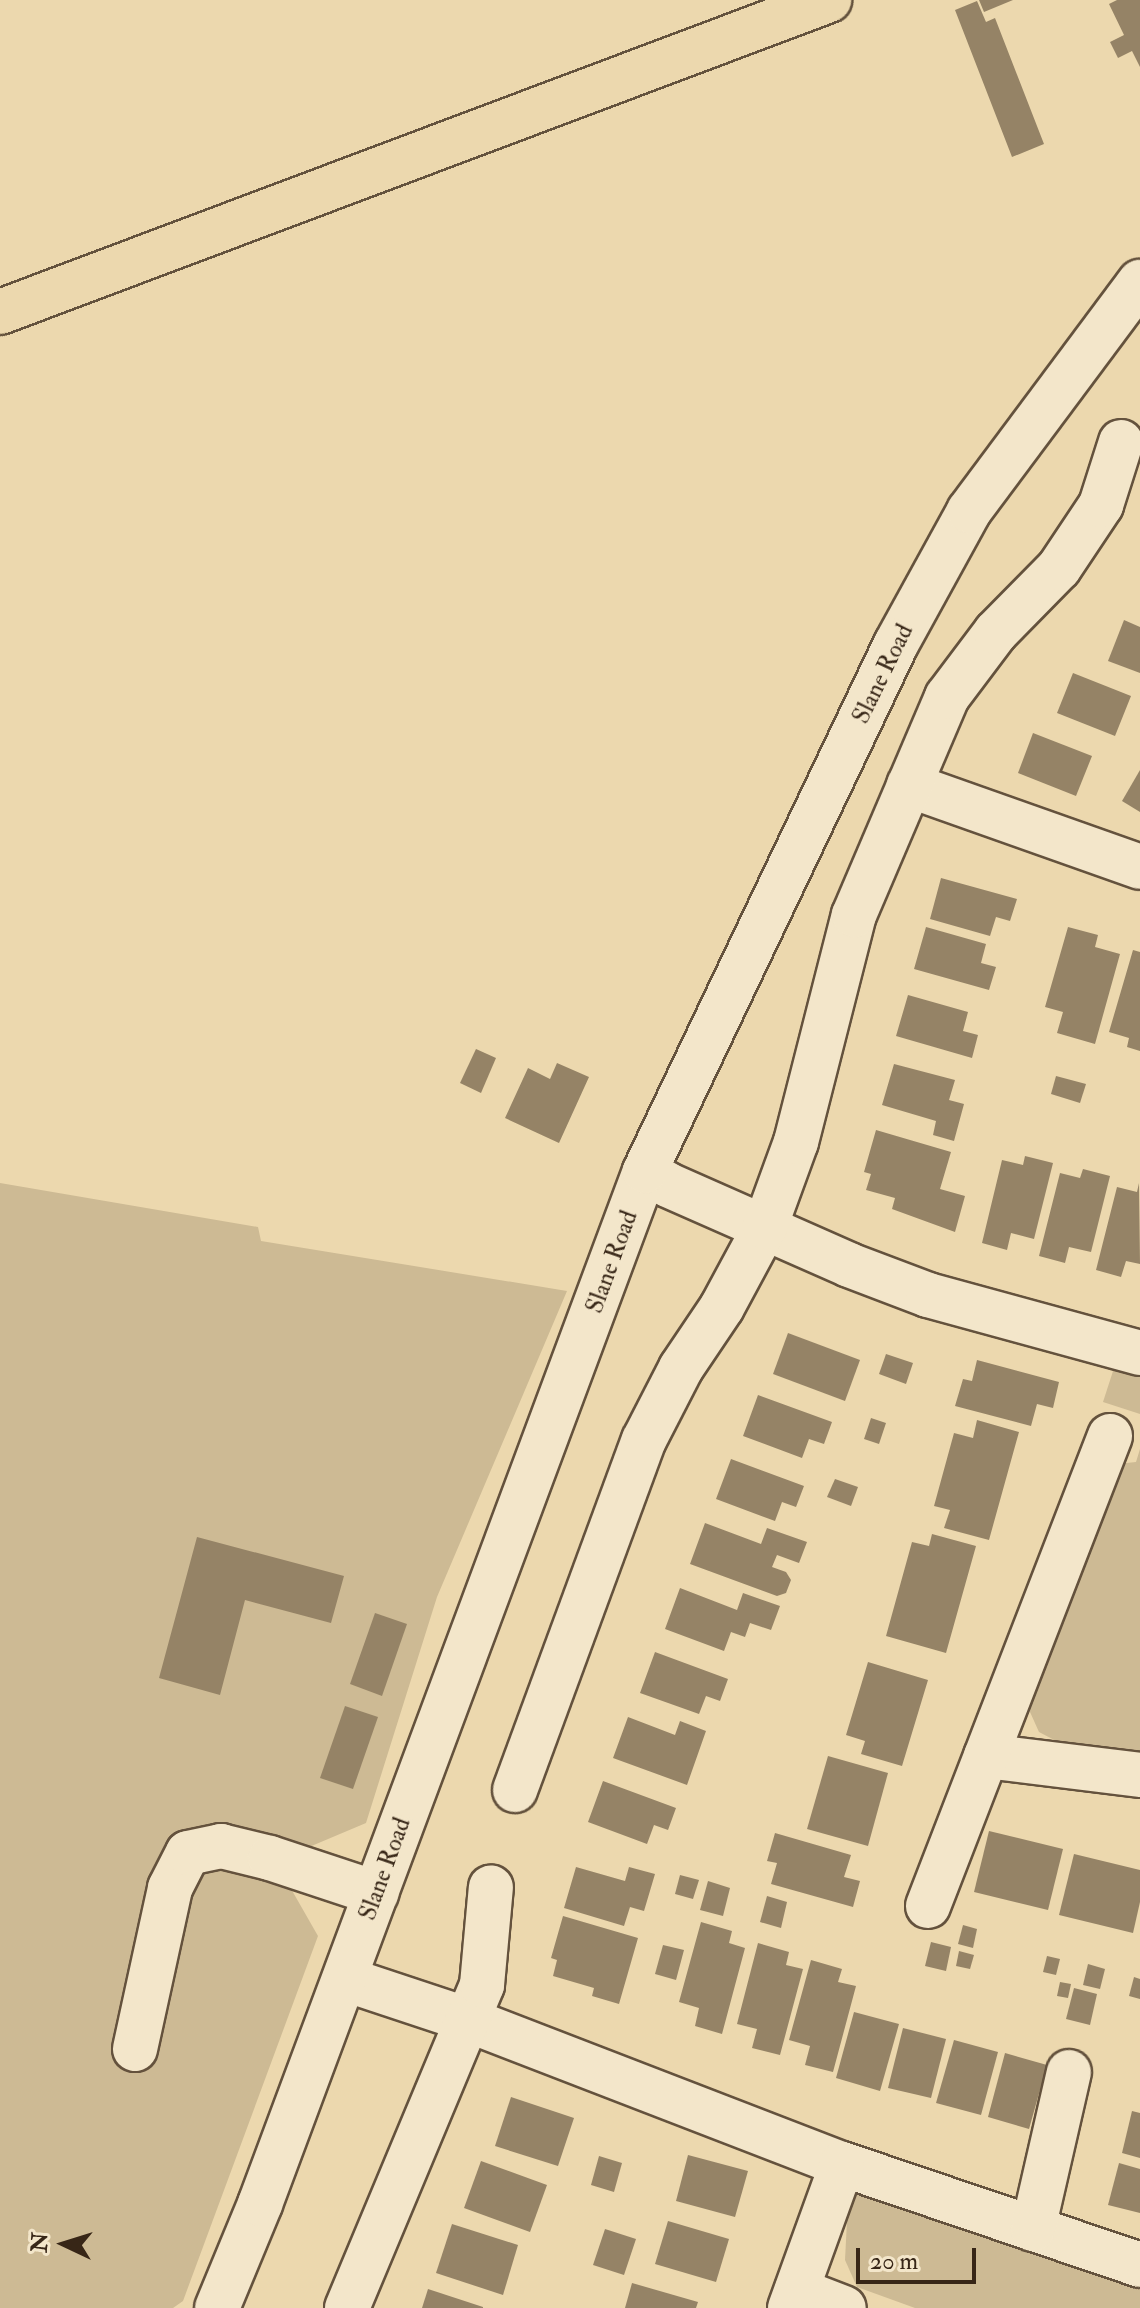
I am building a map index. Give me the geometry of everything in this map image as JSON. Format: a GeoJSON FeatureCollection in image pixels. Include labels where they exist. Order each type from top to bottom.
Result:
{"type":"FeatureCollection","features":[{"type":"Feature","properties":{"kind":"main road"},"geometry":{"type":"LineString","coordinates":[[0,312],[829,0]]}},
{"type":"Feature","properties":{"kind":"street","name":"Slane Road"},"geometry":{"type":"LineString","coordinates":[[217,2308],[345,1979],[645,1171],[896,644],[962,524],[1140,282]]}},
{"type":"Feature","properties":{"kind":"street"},"geometry":{"type":"LineString","coordinates":[[515,1790],[644,1440],[681,1368],[722,1307],[765,1227],[796,1142],[819,1042],[854,915],[947,697],[996,632],[1059,568],[1101,505],[1121,442]]}},
{"type":"Feature","properties":{"kind":"street"},"geometry":{"type":"LineString","coordinates":[[909,785],[1140,867]]}},
{"type":"Feature","properties":{"kind":"street"},"geometry":{"type":"LineString","coordinates":[[645,1171],[668,1185],[849,1265],[928,1295],[1140,1353]]}},
{"type":"Feature","properties":{"kind":"street"},"geometry":{"type":"LineString","coordinates":[[928,1906],[1110,1436]]}},
{"type":"Feature","properties":{"kind":"street"},"geometry":{"type":"LineString","coordinates":[[986,1756],[1140,1775]]}},
{"type":"Feature","properties":{"kind":"street"},"geometry":{"type":"LineString","coordinates":[[135,2049],[170,1888],[188,1853],[221,1846],[270,1858],[376,1893]]}},
{"type":"Feature","properties":{"kind":"street"},"geometry":{"type":"LineString","coordinates":[[347,2308],[482,1985],[491,1887]]}},
{"type":"Feature","properties":{"kind":"street"},"geometry":{"type":"LineString","coordinates":[[345,1979],[468,2020],[842,2164],[1140,2265]]}},
{"type":"Feature","properties":{"kind":"street"},"geometry":{"type":"LineString","coordinates":[[1033,2229],[1069,2072]]}},
{"type":"Feature","properties":{"kind":"street"},"geometry":{"type":"LineString","coordinates":[[842,2164],[793,2299],[844,2308]]}},
{"type":"Feature","properties":{"kind":"shaded area"},"geometry":{"type":"Polygon","coordinates":[[[0,1183],[258,1227],[261,1241],[567,1291],[437,1597],[366,1823],[302,1850],[290,1887],[318,1936],[183,2301],[173,2308],[0,2308],[0,1183]]]}},
{"type":"Feature","properties":{"kind":"shaded area"},"geometry":{"type":"Polygon","coordinates":[[[1114,1368],[1140,1374],[1140,1414],[1103,1402],[1114,1368]]]}},
{"type":"Feature","properties":{"kind":"shaded area"},"geometry":{"type":"Polygon","coordinates":[[[1140,1449],[1140,1754],[1062,1744],[1039,1732],[1030,1712],[1029,1694],[1117,1464],[1136,1462],[1140,1449]]]}},
{"type":"Feature","properties":{"kind":"shaded area"},"geometry":{"type":"Polygon","coordinates":[[[855,2192],[1140,2288],[1140,2308],[915,2308],[857,2287],[845,2260],[848,2201],[855,2192]]]}},
{"type":"Feature","properties":{"kind":"building"},"geometry":{"type":"Polygon","coordinates":[[[979,0],[1013,0],[984,12],[979,0]]]}},
{"type":"Feature","properties":{"kind":"building"},"geometry":{"type":"Polygon","coordinates":[[[1117,0],[1140,0],[1140,67],[1132,51],[1118,58],[1110,42],[1124,35],[1109,4],[1117,0]]]}},
{"type":"Feature","properties":{"kind":"building"},"geometry":{"type":"Polygon","coordinates":[[[977,1],[986,22],[995,18],[1044,144],[1012,157],[955,10],[977,1]]]}},
{"type":"Feature","properties":{"kind":"building"},"geometry":{"type":"Polygon","coordinates":[[[1124,620],[1140,627],[1140,673],[1108,661],[1124,620]]]}},
{"type":"Feature","properties":{"kind":"building"},"geometry":{"type":"Polygon","coordinates":[[[1073,673],[1131,696],[1115,736],[1057,713],[1073,673]]]}},
{"type":"Feature","properties":{"kind":"building"},"geometry":{"type":"Polygon","coordinates":[[[1033,733],[1092,756],[1076,796],[1018,773],[1033,733]]]}},
{"type":"Feature","properties":{"kind":"building"},"geometry":{"type":"Polygon","coordinates":[[[1140,770],[1140,812],[1122,801],[1140,770]]]}},
{"type":"Feature","properties":{"kind":"building"},"geometry":{"type":"Polygon","coordinates":[[[941,878],[1017,899],[1010,921],[996,917],[990,936],[930,919],[941,878]]]}},
{"type":"Feature","properties":{"kind":"building"},"geometry":{"type":"Polygon","coordinates":[[[926,927],[986,944],[981,963],[996,967],[989,990],[914,969],[926,927]]]}},
{"type":"Feature","properties":{"kind":"building"},"geometry":{"type":"Polygon","coordinates":[[[1068,927],[1098,935],[1095,947],[1120,954],[1095,1044],[1057,1033],[1063,1012],[1045,1007],[1068,927]]]}},
{"type":"Feature","properties":{"kind":"building"},"geometry":{"type":"Polygon","coordinates":[[[1133,950],[1140,952],[1140,1051],[1127,1047],[1129,1038],[1109,1032],[1133,950]]]}},
{"type":"Feature","properties":{"kind":"building"},"geometry":{"type":"Polygon","coordinates":[[[908,995],[968,1012],[963,1031],[978,1035],[972,1058],[896,1036],[908,995]]]}},
{"type":"Feature","properties":{"kind":"building"},"geometry":{"type":"Polygon","coordinates":[[[476,1049],[496,1058],[481,1093],[460,1083],[476,1049]]]}},
{"type":"Feature","properties":{"kind":"building"},"geometry":{"type":"Polygon","coordinates":[[[557,1063],[589,1077],[559,1143],[505,1118],[528,1068],[550,1079],[557,1063]]]}},
{"type":"Feature","properties":{"kind":"building"},"geometry":{"type":"Polygon","coordinates":[[[894,1064],[955,1080],[949,1100],[964,1104],[954,1141],[933,1135],[936,1121],[882,1105],[894,1064]]]}},
{"type":"Feature","properties":{"kind":"building"},"geometry":{"type":"Polygon","coordinates":[[[1056,1076],[1086,1084],[1080,1103],[1051,1094],[1056,1076]]]}},
{"type":"Feature","properties":{"kind":"building"},"geometry":{"type":"Polygon","coordinates":[[[876,1130],[951,1152],[940,1189],[965,1196],[955,1232],[892,1209],[895,1198],[866,1190],[871,1174],[864,1172],[876,1130]]]}},
{"type":"Feature","properties":{"kind":"building"},"geometry":{"type":"Polygon","coordinates":[[[1025,1156],[1053,1163],[1034,1239],[1011,1233],[1007,1250],[982,1243],[1002,1160],[1023,1165],[1025,1156]]]}},
{"type":"Feature","properties":{"kind":"building"},"geometry":{"type":"Polygon","coordinates":[[[1083,1169],[1110,1176],[1091,1252],[1069,1247],[1065,1263],[1039,1256],[1060,1173],[1080,1178],[1083,1169]]]}},
{"type":"Feature","properties":{"kind":"building"},"geometry":{"type":"Polygon","coordinates":[[[1139,1183],[1140,1264],[1126,1261],[1121,1277],[1096,1270],[1117,1187],[1137,1192],[1139,1183]]]}},
{"type":"Feature","properties":{"kind":"building"},"geometry":{"type":"Polygon","coordinates":[[[788,1333],[860,1360],[845,1401],[773,1374],[788,1333]]]}},
{"type":"Feature","properties":{"kind":"building"},"geometry":{"type":"Polygon","coordinates":[[[886,1354],[913,1363],[906,1384],[879,1374],[886,1354]]]}},
{"type":"Feature","properties":{"kind":"building"},"geometry":{"type":"Polygon","coordinates":[[[977,1360],[1059,1382],[1053,1408],[1037,1404],[1031,1426],[955,1406],[963,1379],[972,1381],[977,1360]]]}},
{"type":"Feature","properties":{"kind":"building"},"geometry":{"type":"Polygon","coordinates":[[[758,1395],[832,1422],[824,1444],[809,1439],[802,1458],[743,1436],[758,1395]]]}},
{"type":"Feature","properties":{"kind":"building"},"geometry":{"type":"Polygon","coordinates":[[[871,1418],[886,1423],[879,1444],[864,1439],[871,1418]]]}},
{"type":"Feature","properties":{"kind":"building"},"geometry":{"type":"Polygon","coordinates":[[[977,1420],[1019,1432],[989,1540],[944,1528],[950,1510],[934,1506],[954,1433],[973,1438],[977,1420]]]}},
{"type":"Feature","properties":{"kind":"building"},"geometry":{"type":"Polygon","coordinates":[[[731,1459],[804,1486],[796,1507],[782,1502],[775,1521],[716,1499],[731,1459]]]}},
{"type":"Feature","properties":{"kind":"building"},"geometry":{"type":"Polygon","coordinates":[[[835,1479],[858,1487],[851,1506],[827,1497],[835,1479]]]}},
{"type":"Feature","properties":{"kind":"building"},"geometry":{"type":"Polygon","coordinates":[[[705,1523],[761,1544],[767,1528],[807,1542],[799,1563],[777,1555],[772,1567],[786,1572],[791,1580],[786,1593],[777,1596],[690,1564],[705,1523]]]}},
{"type":"Feature","properties":{"kind":"building"},"geometry":{"type":"Polygon","coordinates":[[[932,1534],[976,1546],[946,1653],[886,1636],[912,1542],[929,1546],[932,1534]]]}},
{"type":"Feature","properties":{"kind":"building"},"geometry":{"type":"Polygon","coordinates":[[[197,1537],[344,1576],[331,1623],[245,1600],[220,1695],[159,1678],[197,1537]]]}},
{"type":"Feature","properties":{"kind":"building"},"geometry":{"type":"Polygon","coordinates":[[[680,1588],[737,1610],[743,1593],[780,1606],[771,1630],[750,1623],[745,1637],[731,1632],[724,1651],[665,1629],[680,1588]]]}},
{"type":"Feature","properties":{"kind":"building"},"geometry":{"type":"Polygon","coordinates":[[[375,1613],[407,1624],[382,1696],[350,1684],[375,1613]]]}},
{"type":"Feature","properties":{"kind":"building"},"geometry":{"type":"Polygon","coordinates":[[[655,1652],[728,1679],[720,1701],[706,1696],[699,1714],[640,1693],[655,1652]]]}},
{"type":"Feature","properties":{"kind":"building"},"geometry":{"type":"Polygon","coordinates":[[[868,1662],[928,1680],[902,1766],[861,1754],[865,1741],[846,1735],[868,1662]]]}},
{"type":"Feature","properties":{"kind":"building"},"geometry":{"type":"Polygon","coordinates":[[[345,1706],[378,1717],[353,1789],[320,1778],[345,1706]]]}},
{"type":"Feature","properties":{"kind":"building"},"geometry":{"type":"Polygon","coordinates":[[[628,1717],[675,1735],[680,1721],[706,1731],[687,1785],[613,1758],[628,1717]]]}},
{"type":"Feature","properties":{"kind":"building"},"geometry":{"type":"Polygon","coordinates":[[[828,1756],[888,1773],[868,1846],[807,1829],[828,1756]]]}},
{"type":"Feature","properties":{"kind":"building"},"geometry":{"type":"Polygon","coordinates":[[[603,1781],[676,1808],[668,1830],[654,1825],[647,1844],[588,1822],[603,1781]]]}},
{"type":"Feature","properties":{"kind":"building"},"geometry":{"type":"Polygon","coordinates":[[[989,1831],[1063,1849],[1048,1910],[974,1892],[989,1831]]]}},
{"type":"Feature","properties":{"kind":"building"},"geometry":{"type":"Polygon","coordinates":[[[775,1833],[851,1855],[844,1877],[860,1881],[853,1907],[771,1884],[777,1863],[767,1861],[775,1833]]]}},
{"type":"Feature","properties":{"kind":"building"},"geometry":{"type":"Polygon","coordinates":[[[1074,1854],[1140,1870],[1140,1902],[1133,1933],[1059,1915],[1074,1854]]]}},
{"type":"Feature","properties":{"kind":"building"},"geometry":{"type":"Polygon","coordinates":[[[576,1867],[625,1881],[629,1867],[655,1874],[644,1911],[630,1907],[624,1926],[564,1908],[576,1867]]]}},
{"type":"Feature","properties":{"kind":"building"},"geometry":{"type":"Polygon","coordinates":[[[680,1875],[699,1880],[693,1899],[675,1894],[680,1875]]]}},
{"type":"Feature","properties":{"kind":"building"},"geometry":{"type":"Polygon","coordinates":[[[708,1881],[730,1888],[723,1916],[700,1910],[708,1881]]]}},
{"type":"Feature","properties":{"kind":"building"},"geometry":{"type":"Polygon","coordinates":[[[767,1896],[787,1902],[781,1928],[760,1922],[767,1896]]]}},
{"type":"Feature","properties":{"kind":"building"},"geometry":{"type":"Polygon","coordinates":[[[563,1916],[638,1938],[619,2004],[592,1996],[594,1988],[553,1976],[557,1960],[551,1958],[563,1916]]]}},
{"type":"Feature","properties":{"kind":"building"},"geometry":{"type":"Polygon","coordinates":[[[701,1922],[732,1931],[729,1943],[745,1948],[722,2034],[695,2026],[699,2008],[679,2002],[701,1922]]]}},
{"type":"Feature","properties":{"kind":"building"},"geometry":{"type":"Polygon","coordinates":[[[963,1925],[977,1929],[973,1948],[958,1944],[963,1925]]]}},
{"type":"Feature","properties":{"kind":"building"},"geometry":{"type":"Polygon","coordinates":[[[931,1942],[951,1947],[946,1971],[925,1966],[931,1942]]]}},
{"type":"Feature","properties":{"kind":"building"},"geometry":{"type":"Polygon","coordinates":[[[758,1943],[789,1952],[786,1965],[803,1969],[780,2055],[752,2048],[757,2029],[737,2024],[758,1943]]]}},
{"type":"Feature","properties":{"kind":"building"},"geometry":{"type":"Polygon","coordinates":[[[663,1945],[684,1950],[676,1980],[655,1974],[663,1945]]]}},
{"type":"Feature","properties":{"kind":"building"},"geometry":{"type":"Polygon","coordinates":[[[959,1951],[974,1955],[970,1969],[956,1966],[959,1951]]]}},
{"type":"Feature","properties":{"kind":"building"},"geometry":{"type":"Polygon","coordinates":[[[1047,1956],[1060,1959],[1056,1975],[1043,1972],[1047,1956]]]}},
{"type":"Feature","properties":{"kind":"building"},"geometry":{"type":"Polygon","coordinates":[[[811,1960],[842,1969],[838,1982],[856,1986],[833,2072],[805,2065],[810,2046],[789,2040],[811,1960]]]}},
{"type":"Feature","properties":{"kind":"building"},"geometry":{"type":"Polygon","coordinates":[[[1088,1964],[1105,1969],[1100,1989],[1083,1985],[1088,1964]]]}},
{"type":"Feature","properties":{"kind":"building"},"geometry":{"type":"Polygon","coordinates":[[[1134,1977],[1140,1979],[1140,1999],[1129,1996],[1134,1977]]]}},
{"type":"Feature","properties":{"kind":"building"},"geometry":{"type":"Polygon","coordinates":[[[1060,1982],[1071,1984],[1068,1998],[1057,1996],[1060,1982]]]}},
{"type":"Feature","properties":{"kind":"building"},"geometry":{"type":"Polygon","coordinates":[[[1074,1988],[1097,1994],[1090,2025],[1066,2019],[1074,1988]]]}},
{"type":"Feature","properties":{"kind":"building"},"geometry":{"type":"Polygon","coordinates":[[[854,2012],[899,2024],[880,2091],[836,2078],[854,2012]]]}},
{"type":"Feature","properties":{"kind":"building"},"geometry":{"type":"Polygon","coordinates":[[[903,2028],[946,2039],[931,2098],[888,2088],[903,2028]]]}},
{"type":"Feature","properties":{"kind":"building"},"geometry":{"type":"Polygon","coordinates":[[[954,2040],[998,2052],[981,2115],[936,2103],[954,2040]]]}},
{"type":"Feature","properties":{"kind":"building"},"geometry":{"type":"Polygon","coordinates":[[[1005,2053],[1047,2065],[1029,2129],[988,2117],[1005,2053]]]}},
{"type":"Feature","properties":{"kind":"building"},"geometry":{"type":"Polygon","coordinates":[[[511,2097],[574,2118],[558,2166],[495,2146],[511,2097]]]}},
{"type":"Feature","properties":{"kind":"building"},"geometry":{"type":"Polygon","coordinates":[[[1132,2111],[1140,2113],[1140,2158],[1122,2153],[1132,2111]]]}},
{"type":"Feature","properties":{"kind":"building"},"geometry":{"type":"Polygon","coordinates":[[[688,2155],[748,2171],[735,2217],[676,2201],[688,2155]]]}},
{"type":"Feature","properties":{"kind":"building"},"geometry":{"type":"Polygon","coordinates":[[[599,2156],[622,2163],[614,2192],[591,2185],[599,2156]]]}},
{"type":"Feature","properties":{"kind":"building"},"geometry":{"type":"Polygon","coordinates":[[[481,2161],[547,2185],[530,2232],[464,2208],[481,2161]]]}},
{"type":"Feature","properties":{"kind":"building"},"geometry":{"type":"Polygon","coordinates":[[[1119,2163],[1140,2169],[1140,2213],[1108,2205],[1119,2163]]]}},
{"type":"Feature","properties":{"kind":"building"},"geometry":{"type":"Polygon","coordinates":[[[668,2221],[729,2239],[716,2282],[655,2264],[668,2221]]]}},
{"type":"Feature","properties":{"kind":"building"},"geometry":{"type":"Polygon","coordinates":[[[452,2224],[518,2245],[503,2295],[436,2273],[452,2224]]]}},
{"type":"Feature","properties":{"kind":"building"},"geometry":{"type":"Polygon","coordinates":[[[605,2229],[636,2239],[624,2275],[593,2265],[605,2229]]]}},
{"type":"Feature","properties":{"kind":"building"},"geometry":{"type":"Polygon","coordinates":[[[632,2283],[698,2302],[696,2308],[625,2308],[632,2283]]]}},
{"type":"Feature","properties":{"kind":"building"},"geometry":{"type":"Polygon","coordinates":[[[428,2289],[483,2307],[483,2308],[422,2308],[428,2289]]]}}]}
